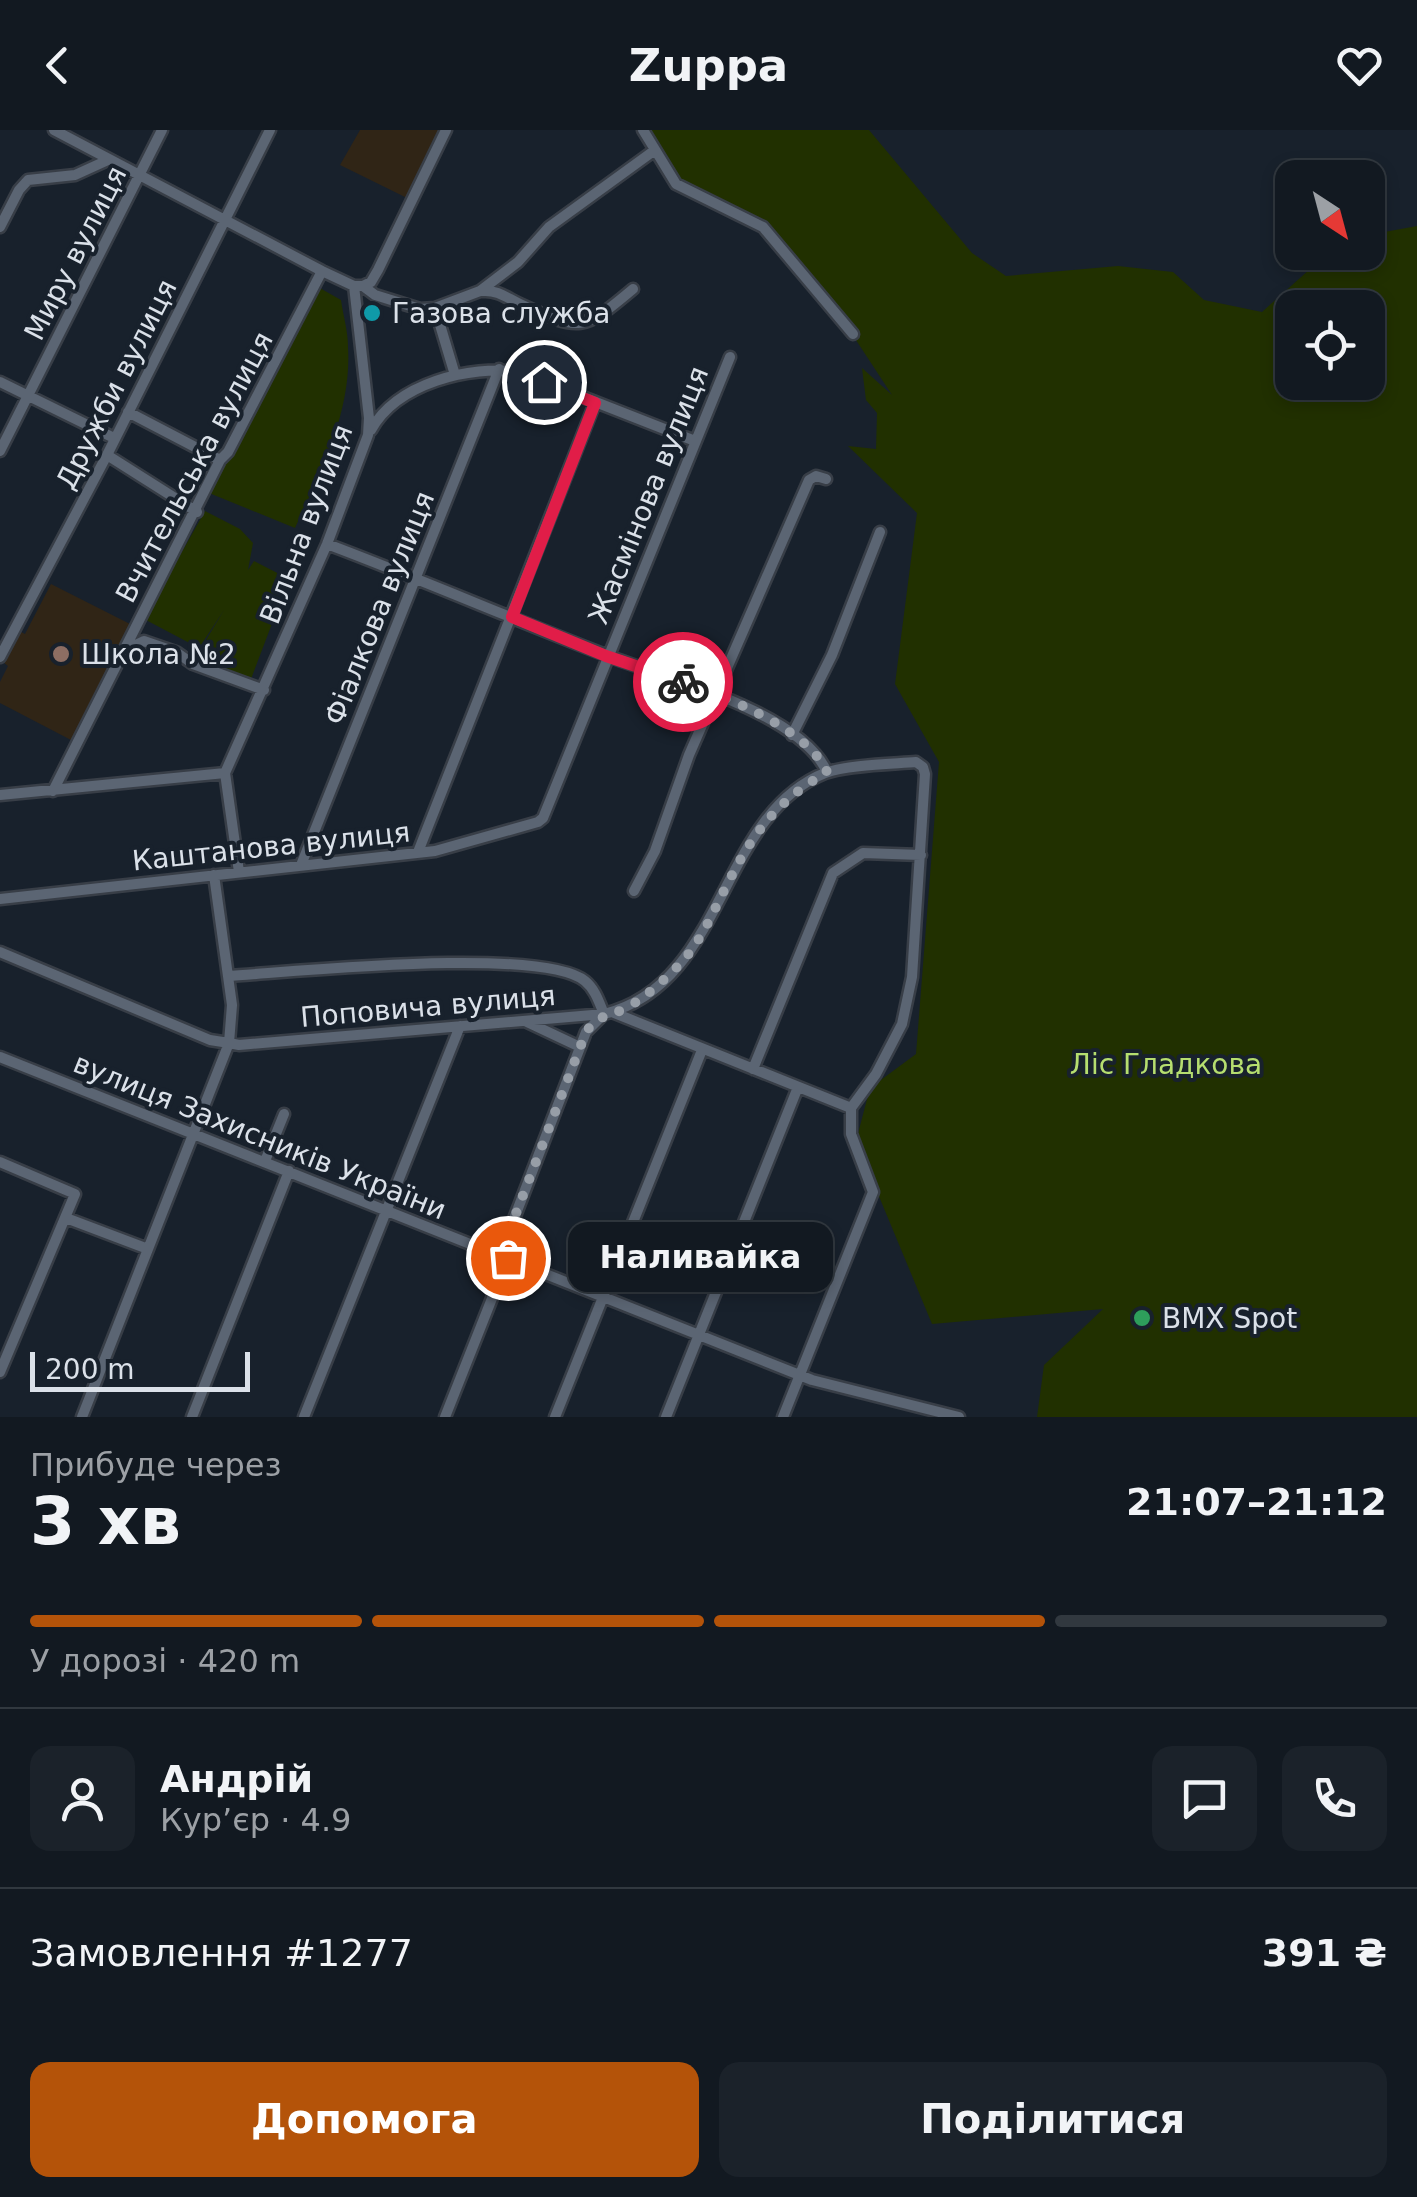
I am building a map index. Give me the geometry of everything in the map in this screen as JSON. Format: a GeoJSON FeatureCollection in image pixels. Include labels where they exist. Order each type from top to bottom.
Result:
{"type":"FeatureCollection","features":[{"type":"Feature","properties":{"kind":"street"},"geometry":{"type":"LineString","coordinates":[[54,130],[322,271],[420,309],[494,290],[576,325],[593,322],[633,289]]}},
{"type":"Feature","properties":{"kind":"street","name":"Миру вулиця"},"geometry":{"type":"LineString","coordinates":[[0,451],[162,130]]}},
{"type":"Feature","properties":{"kind":"street","name":"Дружби вулиця"},"geometry":{"type":"LineString","coordinates":[[0,657],[270,130]]}},
{"type":"Feature","properties":{"kind":"street"},"geometry":{"type":"LineString","coordinates":[[359,286],[372,282],[446,130]]}},
{"type":"Feature","properties":{"kind":"street"},"geometry":{"type":"LineString","coordinates":[[642,130],[676,184],[763,227],[854,334]]}},
{"type":"Feature","properties":{"kind":"street"},"geometry":{"type":"LineString","coordinates":[[480,291],[518,262],[549,227],[655,150]]}},
{"type":"Feature","properties":{"kind":"street"},"geometry":{"type":"LineString","coordinates":[[0,228],[28,180],[76,175],[108,160]]}},
{"type":"Feature","properties":{"kind":"street","name":"Вчительська вулиця"},"geometry":{"type":"LineString","coordinates":[[53,791],[220,460],[228,452],[322,271]]}},
{"type":"Feature","properties":{"kind":"street","name":"Вільна вулиця"},"geometry":{"type":"LineString","coordinates":[[225,773],[327,544],[368,435],[370,418],[359,286]]}},
{"type":"Feature","properties":{"kind":"street"},"geometry":{"type":"LineString","coordinates":[[435,308],[454,375]]}},
{"type":"Feature","properties":{"kind":"street","name":"Жасмінова вулиця"},"geometry":{"type":"LineString","coordinates":[[543,818],[730,357]]}},
{"type":"Feature","properties":{"kind":"street"},"geometry":{"type":"LineString","coordinates":[[368,435],[378,416],[402,397],[454,375],[500,369],[519,372],[695,440]]}},
{"type":"Feature","properties":{"kind":"street","name":"Фіалкова вулиця"},"geometry":{"type":"LineString","coordinates":[[301,865],[500,369]]}},
{"type":"Feature","properties":{"kind":"street"},"geometry":{"type":"LineString","coordinates":[[0,382],[114,438]]}},
{"type":"Feature","properties":{"kind":"street"},"geometry":{"type":"LineString","coordinates":[[418,852],[595,403]]}},
{"type":"Feature","properties":{"kind":"street"},"geometry":{"type":"LineString","coordinates":[[128,412],[220,460]]}},
{"type":"Feature","properties":{"kind":"street"},"geometry":{"type":"LineString","coordinates":[[106,454],[197,512]]}},
{"type":"Feature","properties":{"kind":"street"},"geometry":{"type":"LineString","coordinates":[[634,892],[809,480],[816,476],[826,479]]}},
{"type":"Feature","properties":{"kind":"street"},"geometry":{"type":"LineString","coordinates":[[792,735],[832,656],[880,532]]}},
{"type":"Feature","properties":{"kind":"street"},"geometry":{"type":"LineString","coordinates":[[327,544],[606,656],[717,694],[792,735],[814,751],[827,772]]}},
{"type":"Feature","properties":{"kind":"street"},"geometry":{"type":"LineString","coordinates":[[124,650],[144,641],[264,690]]}},
{"type":"Feature","properties":{"kind":"street","name":"Поповича вулиця"},"geometry":{"type":"LineString","coordinates":[[229,1043],[523,1021],[625,1009],[680,964],[706,928],[730,878],[768,816],[795,791],[827,772],[916,762],[923,767],[920,855]]}},
{"type":"Feature","properties":{"kind":"street"},"geometry":{"type":"LineString","coordinates":[[0,795],[225,773],[239,872]]}},
{"type":"Feature","properties":{"kind":"street","name":"Каштанова вулиця"},"geometry":{"type":"LineString","coordinates":[[0,900],[435,851],[543,818]]}},
{"type":"Feature","properties":{"kind":"street"},"geometry":{"type":"LineString","coordinates":[[754,1069],[833,873],[862,853],[920,855],[912,976],[902,1024],[876,1074],[851,1108],[851,1134],[873,1192],[783,1417]]}},
{"type":"Feature","properties":{"kind":"street"},"geometry":{"type":"LineString","coordinates":[[82,1417],[229,1043],[232,1005],[214,875]]}},
{"type":"Feature","properties":{"kind":"street"},"geometry":{"type":"LineString","coordinates":[[0,952],[210,1040],[229,1043]]}},
{"type":"Feature","properties":{"kind":"street"},"geometry":{"type":"LineString","coordinates":[[228,976],[489,962],[535,966],[584,980],[608,1013],[851,1108]]}},
{"type":"Feature","properties":{"kind":"street"},"geometry":{"type":"LineString","coordinates":[[445,1417],[586,1032],[608,1013]]}},
{"type":"Feature","properties":{"kind":"street"},"geometry":{"type":"LineString","coordinates":[[523,1021],[580,1048]]}},
{"type":"Feature","properties":{"kind":"street"},"geometry":{"type":"LineString","coordinates":[[304,1417],[460,1026]]}},
{"type":"Feature","properties":{"kind":"street"},"geometry":{"type":"LineString","coordinates":[[555,1417],[702,1050]]}},
{"type":"Feature","properties":{"kind":"street","name":"вулиця Захисників України"},"geometry":{"type":"LineString","coordinates":[[0,1057],[800,1375],[956,1417]]}},
{"type":"Feature","properties":{"kind":"street"},"geometry":{"type":"LineString","coordinates":[[666,1417],[798,1086]]}},
{"type":"Feature","properties":{"kind":"street"},"geometry":{"type":"LineString","coordinates":[[264,1161],[284,1114]]}},
{"type":"Feature","properties":{"kind":"street"},"geometry":{"type":"LineString","coordinates":[[0,1162],[75,1194],[0,1372]]}},
{"type":"Feature","properties":{"kind":"street"},"geometry":{"type":"LineString","coordinates":[[192,1417],[290,1171]]}},
{"type":"Feature","properties":{"kind":"street"},"geometry":{"type":"LineString","coordinates":[[66,1218],[148,1249]]}},
{"type":"Feature","properties":{"kind":"shaded area"},"geometry":{"type":"Polygon","coordinates":[[[360,130],[439,130],[407,198],[340,165],[360,130]]]}},
{"type":"Feature","properties":{"kind":"shaded area","name":"Школа №2"},"geometry":{"type":"Polygon","coordinates":[[[51,584],[130,624],[71,740],[0,703],[0,682],[8,666],[3,662],[19,631],[25,634],[51,584]]]}},
{"type":"Feature","properties":{"kind":"green space","name":"Ліс Гладкова"},"geometry":{"type":"Polygon","coordinates":[[[639,130],[869,130],[972,253],[1006,276],[1118,266],[1173,272],[1204,300],[1262,312],[1275,300],[1275,400],[1385,400],[1385,290],[1287,290],[1309,270],[1385,270],[1385,232],[1417,226],[1417,1417],[1037,1417],[1044,1365],[1103,1309],[932,1324],[856,1141],[870,1088],[916,1054],[939,762],[895,684],[917,513],[848,446],[876,449],[877,413],[866,400],[862,368],[892,395],[852,334],[789,259],[731,208],[677,191],[639,130]]]}},
{"type":"Feature","properties":{"kind":"green space"},"geometry":{"type":"Polygon","coordinates":[[[318,287],[341,300],[348,371],[333,440],[295,528],[209,493],[318,287]]]}},
{"type":"Feature","properties":{"kind":"green space"},"geometry":{"type":"Polygon","coordinates":[[[205,511],[240,529],[253,543],[248,570],[254,561],[289,579],[251,679],[194,660],[224,610],[199,648],[144,619],[205,511]]]}},
{"type":"Feature","properties":{"kind":"way so far"},"geometry":{"type":"LineString","coordinates":[[508,1258],[500,1255],[586,1032],[595,1020],[625,1009],[680,964],[706,928],[730,878],[768,816],[795,791],[827,772],[814,751],[779,726],[717,694],[683,682]]}},
{"type":"Feature","properties":{"kind":"place","name":"Газова служба"},"geometry":{"type":"Point","coordinates":[372,313]}},
{"type":"Feature","properties":{"kind":"place","name":"Школа №2"},"geometry":{"type":"Point","coordinates":[61,654]}},
{"type":"Feature","properties":{"kind":"place","name":"Наливайка"},"geometry":{"type":"Point","coordinates":[508,1258]}},
{"type":"Feature","properties":{"kind":"place","name":"BMX Spot"},"geometry":{"type":"Point","coordinates":[1142,1318]}},
{"type":"Feature","properties":{"kind":"route"},"geometry":{"type":"LineString","coordinates":[[544,382],[595,403],[512,617],[606,656],[683,682]]}}]}
